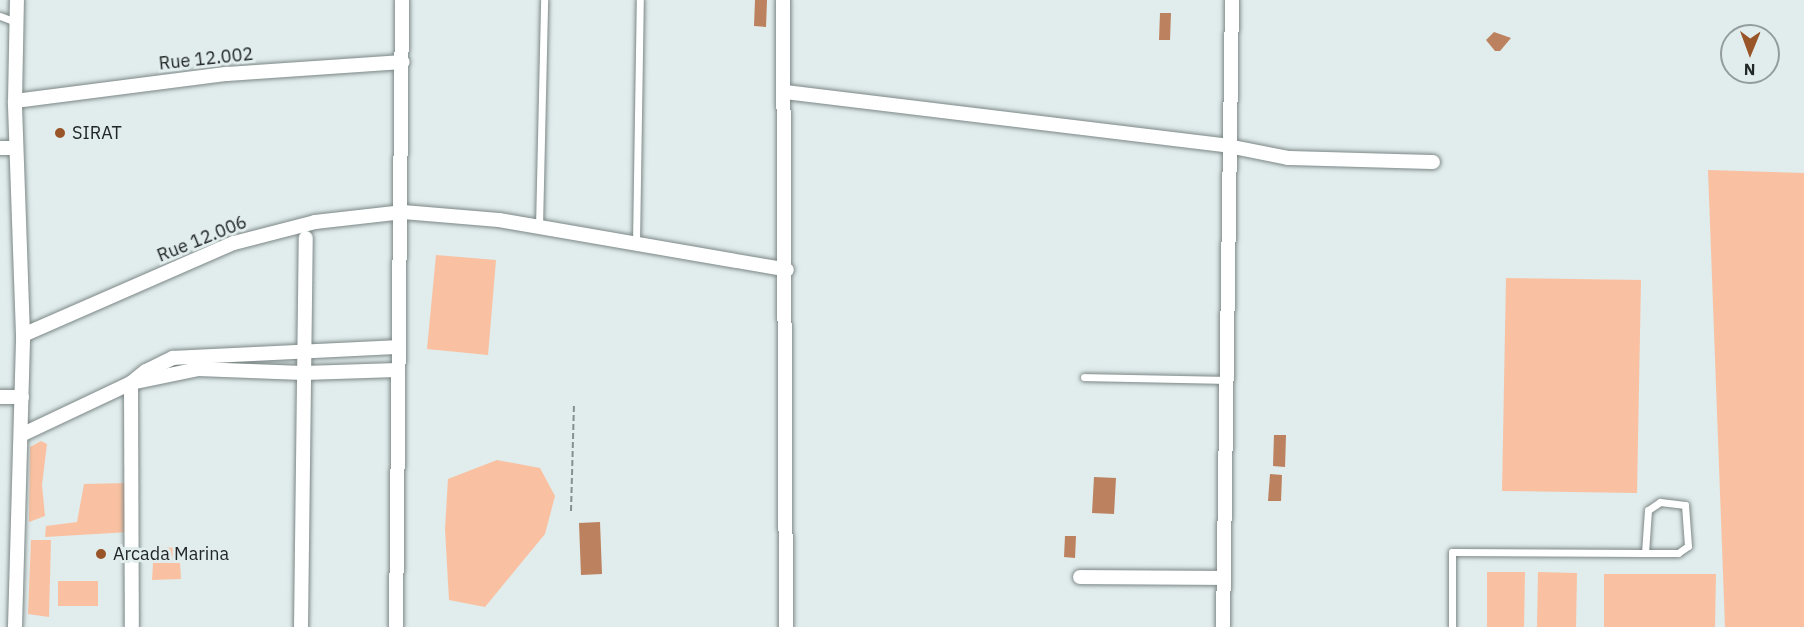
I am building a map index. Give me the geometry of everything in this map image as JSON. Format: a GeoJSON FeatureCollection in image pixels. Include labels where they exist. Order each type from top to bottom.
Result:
{"type":"FeatureCollection","features":[{"type":"Feature","properties":{"kind":"street"},"geometry":{"type":"LineString","coordinates":[[15,627],[23,335],[15,101],[17,0]]}},
{"type":"Feature","properties":{"kind":"street"},"geometry":{"type":"LineString","coordinates":[[396,627],[398,370],[403,212],[402,0]]}},
{"type":"Feature","properties":{"kind":"street"},"geometry":{"type":"LineString","coordinates":[[783,0],[787,270],[786,627]]}},
{"type":"Feature","properties":{"kind":"street"},"geometry":{"type":"LineString","coordinates":[[1224,627],[1228,146],[1232,0]]}},
{"type":"Feature","properties":{"kind":"street","name":"Rue 12.002"},"geometry":{"type":"LineString","coordinates":[[15,101],[227,74],[403,62]]}},
{"type":"Feature","properties":{"kind":"street"},"geometry":{"type":"LineString","coordinates":[[785,92],[1228,146],[1288,158],[1433,162]]}},
{"type":"Feature","properties":{"kind":"street"},"geometry":{"type":"LineString","coordinates":[[0,148],[16,148]]}},
{"type":"Feature","properties":{"kind":"street","name":"Rue 12.006"},"geometry":{"type":"LineString","coordinates":[[23,335],[234,243],[315,222],[403,212],[539,226],[787,270]]}},
{"type":"Feature","properties":{"kind":"street"},"geometry":{"type":"LineString","coordinates":[[301,627],[306,238]]}},
{"type":"Feature","properties":{"kind":"street"},"geometry":{"type":"LineString","coordinates":[[21,435],[131,383],[146,371],[173,358],[399,347]]}},
{"type":"Feature","properties":{"kind":"street"},"geometry":{"type":"LineString","coordinates":[[131,383],[146,383],[198,369],[303,373],[398,370]]}},
{"type":"Feature","properties":{"kind":"street"},"geometry":{"type":"LineString","coordinates":[[131,383],[132,627]]}},
{"type":"Feature","properties":{"kind":"street"},"geometry":{"type":"LineString","coordinates":[[0,398],[22,398]]}},
{"type":"Feature","properties":{"kind":"street"},"geometry":{"type":"LineString","coordinates":[[1080,577],[1224,578]]}},
{"type":"Feature","properties":{"kind":"lane"},"geometry":{"type":"LineString","coordinates":[[539,226],[543,0]]}},
{"type":"Feature","properties":{"kind":"lane"},"geometry":{"type":"LineString","coordinates":[[636,243],[640,0]]}},
{"type":"Feature","properties":{"kind":"lane"},"geometry":{"type":"LineString","coordinates":[[0,16],[16,22]]}},
{"type":"Feature","properties":{"kind":"lane"},"geometry":{"type":"LineString","coordinates":[[1084,377],[1226,380]]}},
{"type":"Feature","properties":{"kind":"lane"},"geometry":{"type":"LineString","coordinates":[[1452,627],[1452,552],[1645,553],[1678,553],[1688,546],[1685,505],[1660,502],[1648,510],[1645,553]]}},
{"type":"Feature","properties":{"kind":"path"},"geometry":{"type":"LineString","coordinates":[[571,511],[573,406]]}},
{"type":"Feature","properties":{"kind":"shaded area"},"geometry":{"type":"Polygon","coordinates":[[[755,0],[767,0],[766,27],[754,26],[755,0]]]}},
{"type":"Feature","properties":{"kind":"shaded area"},"geometry":{"type":"Polygon","coordinates":[[[1160,13],[1171,13],[1170,40],[1159,40],[1160,13]]]}},
{"type":"Feature","properties":{"kind":"shaded area"},"geometry":{"type":"Polygon","coordinates":[[[1494,32],[1511,38],[1500,51],[1495,51],[1486,40],[1494,32]]]}},
{"type":"Feature","properties":{"kind":"shaded area"},"geometry":{"type":"Polygon","coordinates":[[[1708,170],[1804,173],[1804,627],[1725,627],[1708,170]]]}},
{"type":"Feature","properties":{"kind":"shaded area"},"geometry":{"type":"Polygon","coordinates":[[[436,255],[496,260],[488,355],[427,349],[436,255]]]}},
{"type":"Feature","properties":{"kind":"shaded area"},"geometry":{"type":"Polygon","coordinates":[[[1506,278],[1641,280],[1637,493],[1502,491],[1506,278]]]}},
{"type":"Feature","properties":{"kind":"shaded area"},"geometry":{"type":"Polygon","coordinates":[[[1274,435],[1286,435],[1285,467],[1273,466],[1274,435]]]}},
{"type":"Feature","properties":{"kind":"shaded area"},"geometry":{"type":"Polygon","coordinates":[[[41,441],[47,444],[42,485],[45,516],[29,522],[30,447],[41,441]]]}},
{"type":"Feature","properties":{"kind":"shaded area"},"geometry":{"type":"Polygon","coordinates":[[[497,460],[540,468],[555,496],[545,534],[485,607],[449,600],[445,529],[448,479],[497,460]]]}},
{"type":"Feature","properties":{"kind":"shaded area"},"geometry":{"type":"Polygon","coordinates":[[[1270,474],[1282,475],[1281,501],[1268,501],[1270,474]]]}},
{"type":"Feature","properties":{"kind":"shaded area"},"geometry":{"type":"Polygon","coordinates":[[[1094,477],[1116,478],[1114,514],[1092,513],[1094,477]]]}},
{"type":"Feature","properties":{"kind":"shaded area"},"geometry":{"type":"Polygon","coordinates":[[[127,483],[129,532],[45,537],[46,526],[77,522],[84,484],[127,483]]]}},
{"type":"Feature","properties":{"kind":"shaded area"},"geometry":{"type":"Polygon","coordinates":[[[600,522],[602,574],[581,575],[579,523],[600,522]]]}},
{"type":"Feature","properties":{"kind":"shaded area"},"geometry":{"type":"Polygon","coordinates":[[[1065,536],[1076,536],[1075,558],[1064,557],[1065,536]]]}},
{"type":"Feature","properties":{"kind":"shaded area"},"geometry":{"type":"Polygon","coordinates":[[[31,540],[51,540],[49,617],[28,614],[31,540]]]}},
{"type":"Feature","properties":{"kind":"shaded area"},"geometry":{"type":"Polygon","coordinates":[[[154,547],[179,548],[181,579],[152,580],[154,547]]]}},
{"type":"Feature","properties":{"kind":"shaded area"},"geometry":{"type":"Polygon","coordinates":[[[1487,572],[1525,572],[1524,627],[1487,627],[1487,572]]]}},
{"type":"Feature","properties":{"kind":"shaded area"},"geometry":{"type":"Polygon","coordinates":[[[1538,572],[1577,573],[1576,627],[1537,627],[1538,572]]]}},
{"type":"Feature","properties":{"kind":"shaded area"},"geometry":{"type":"Polygon","coordinates":[[[1604,574],[1716,574],[1715,627],[1604,627],[1604,574]]]}},
{"type":"Feature","properties":{"kind":"shaded area"},"geometry":{"type":"Polygon","coordinates":[[[58,581],[98,581],[98,606],[58,606],[58,581]]]}},
{"type":"Feature","properties":{"kind":"place","name":"SIRAT"},"geometry":{"type":"Point","coordinates":[60,133]}},
{"type":"Feature","properties":{"kind":"place","name":"Arcada Marina"},"geometry":{"type":"Point","coordinates":[101,554]}}]}
